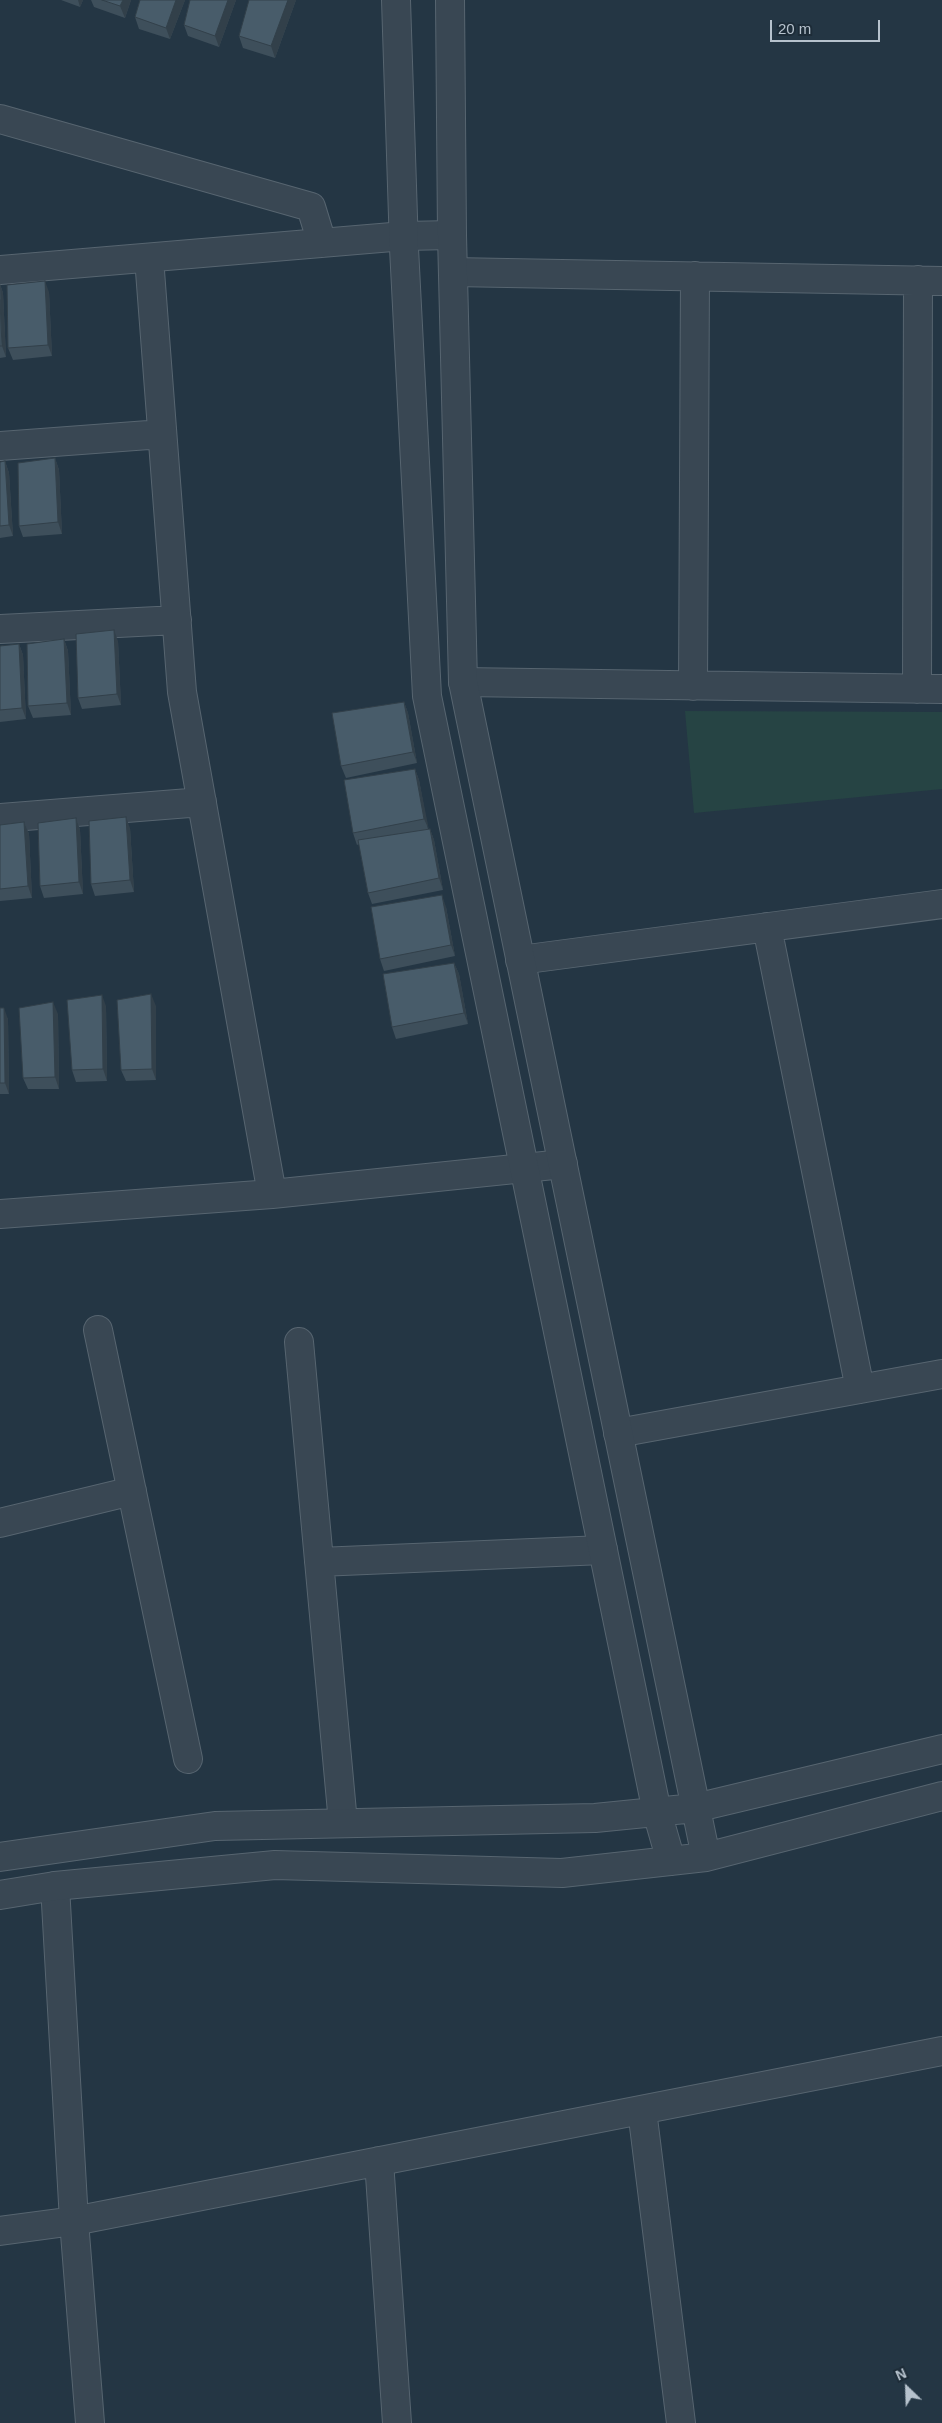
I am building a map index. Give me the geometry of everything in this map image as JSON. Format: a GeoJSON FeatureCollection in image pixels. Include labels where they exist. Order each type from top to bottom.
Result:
{"type":"FeatureCollection","features":[{"type":"Feature","properties":{"kind":"street"},"geometry":{"type":"LineString","coordinates":[[396,0],[404,236],[427,696],[656,1812],[670,1861]]}},
{"type":"Feature","properties":{"kind":"street"},"geometry":{"type":"LineString","coordinates":[[450,0],[452,235],[463,682],[706,1857]]}},
{"type":"Feature","properties":{"kind":"street"},"geometry":{"type":"LineString","coordinates":[[0,119],[311,207],[322,243]]}},
{"type":"Feature","properties":{"kind":"street"},"geometry":{"type":"LineString","coordinates":[[0,270],[404,236],[452,235]]}},
{"type":"Feature","properties":{"kind":"street"},"geometry":{"type":"LineString","coordinates":[[149,258],[182,692],[272,1194]]}},
{"type":"Feature","properties":{"kind":"street"},"geometry":{"type":"LineString","coordinates":[[453,272],[930,281],[929,689],[463,682]]}},
{"type":"Feature","properties":{"kind":"street"},"geometry":{"type":"LineString","coordinates":[[693,686],[695,276]]}},
{"type":"Feature","properties":{"kind":"street"},"geometry":{"type":"LineString","coordinates":[[0,446],[162,434]]}},
{"type":"Feature","properties":{"kind":"street"},"geometry":{"type":"LineString","coordinates":[[0,629],[177,620]]}},
{"type":"Feature","properties":{"kind":"street"},"geometry":{"type":"LineString","coordinates":[[0,818],[202,802]]}},
{"type":"Feature","properties":{"kind":"street"},"geometry":{"type":"LineString","coordinates":[[520,960],[942,904]]}},
{"type":"Feature","properties":{"kind":"street"},"geometry":{"type":"LineString","coordinates":[[767,927],[860,1389]]}},
{"type":"Feature","properties":{"kind":"street"},"geometry":{"type":"LineString","coordinates":[[0,1214],[272,1194],[563,1164]]}},
{"type":"Feature","properties":{"kind":"street"},"geometry":{"type":"LineString","coordinates":[[98,1330],[188,1759]]}},
{"type":"Feature","properties":{"kind":"street"},"geometry":{"type":"LineString","coordinates":[[299,1342],[342,1823]]}},
{"type":"Feature","properties":{"kind":"street"},"geometry":{"type":"LineString","coordinates":[[618,1433],[942,1374]]}},
{"type":"Feature","properties":{"kind":"street"},"geometry":{"type":"LineString","coordinates":[[0,1523],[132,1491]]}},
{"type":"Feature","properties":{"kind":"street"},"geometry":{"type":"LineString","coordinates":[[320,1562],[603,1550]]}},
{"type":"Feature","properties":{"kind":"street"},"geometry":{"type":"LineString","coordinates":[[0,1857],[215,1826],[595,1818],[695,1808],[942,1748]]}},
{"type":"Feature","properties":{"kind":"street"},"geometry":{"type":"LineString","coordinates":[[0,1896],[55,1886],[275,1865],[562,1873],[706,1857],[942,1796]]}},
{"type":"Feature","properties":{"kind":"street"},"geometry":{"type":"LineString","coordinates":[[55,1886],[74,2221],[90,2423]]}},
{"type":"Feature","properties":{"kind":"street"},"geometry":{"type":"LineString","coordinates":[[0,2231],[74,2221],[942,2050]]}},
{"type":"Feature","properties":{"kind":"street"},"geometry":{"type":"LineString","coordinates":[[642,2110],[681,2423]]}},
{"type":"Feature","properties":{"kind":"street"},"geometry":{"type":"LineString","coordinates":[[379,2162],[397,2423]]}},
{"type":"Feature","properties":{"kind":"green space"},"geometry":{"type":"Polygon","coordinates":[[[685,711],[942,712],[942,789],[694,813],[685,711]]]}},
{"type":"Feature","properties":{"kind":"building"},"geometry":{"type":"Polygon","coordinates":[[[102,0],[123,0],[120,6],[102,0]]]}},
{"type":"Feature","properties":{"kind":"building"},"geometry":{"type":"Polygon","coordinates":[[[140,0],[176,0],[166,28],[135,17],[140,0]]]}},
{"type":"Feature","properties":{"kind":"building"},"geometry":{"type":"Polygon","coordinates":[[[190,0],[228,0],[215,36],[184,25],[190,0]]]}},
{"type":"Feature","properties":{"kind":"building"},"geometry":{"type":"Polygon","coordinates":[[[249,0],[288,0],[271,46],[239,36],[249,0]]]}},
{"type":"Feature","properties":{"kind":"building"},"geometry":{"type":"Polygon","coordinates":[[[45,281],[48,345],[8,348],[7,285],[45,281]]]}},
{"type":"Feature","properties":{"kind":"building"},"geometry":{"type":"Polygon","coordinates":[[[0,300],[2,346],[0,346],[0,300]]]}},
{"type":"Feature","properties":{"kind":"building"},"geometry":{"type":"Polygon","coordinates":[[[55,458],[58,522],[19,526],[18,463],[55,458]]]}},
{"type":"Feature","properties":{"kind":"building"},"geometry":{"type":"Polygon","coordinates":[[[5,461],[9,525],[0,526],[0,462],[5,461]]]}},
{"type":"Feature","properties":{"kind":"building"},"geometry":{"type":"Polygon","coordinates":[[[114,630],[117,694],[78,698],[76,634],[114,630]]]}},
{"type":"Feature","properties":{"kind":"building"},"geometry":{"type":"Polygon","coordinates":[[[64,639],[67,703],[28,706],[27,644],[64,639]]]}},
{"type":"Feature","properties":{"kind":"building"},"geometry":{"type":"Polygon","coordinates":[[[19,644],[22,708],[0,710],[0,646],[19,644]]]}},
{"type":"Feature","properties":{"kind":"building"},"geometry":{"type":"Polygon","coordinates":[[[404,702],[413,752],[341,766],[332,713],[404,702]]]}},
{"type":"Feature","properties":{"kind":"building"},"geometry":{"type":"Polygon","coordinates":[[[415,769],[424,819],[353,833],[344,780],[415,769]]]}},
{"type":"Feature","properties":{"kind":"building"},"geometry":{"type":"Polygon","coordinates":[[[126,817],[130,880],[91,884],[89,821],[126,817]]]}},
{"type":"Feature","properties":{"kind":"building"},"geometry":{"type":"Polygon","coordinates":[[[76,818],[79,882],[40,886],[38,823],[76,818]]]}},
{"type":"Feature","properties":{"kind":"building"},"geometry":{"type":"Polygon","coordinates":[[[24,822],[28,886],[0,889],[0,825],[24,822]]]}},
{"type":"Feature","properties":{"kind":"building"},"geometry":{"type":"Polygon","coordinates":[[[430,829],[439,878],[368,893],[358,840],[430,829]]]}},
{"type":"Feature","properties":{"kind":"building"},"geometry":{"type":"Polygon","coordinates":[[[442,895],[451,945],[380,959],[371,907],[442,895]]]}},
{"type":"Feature","properties":{"kind":"building"},"geometry":{"type":"Polygon","coordinates":[[[454,963],[464,1013],[392,1027],[383,974],[454,963]]]}},
{"type":"Feature","properties":{"kind":"building"},"geometry":{"type":"Polygon","coordinates":[[[151,994],[152,1069],[121,1070],[117,1000],[151,994]]]}},
{"type":"Feature","properties":{"kind":"building"},"geometry":{"type":"Polygon","coordinates":[[[102,995],[103,1069],[72,1070],[67,1000],[102,995]]]}},
{"type":"Feature","properties":{"kind":"building"},"geometry":{"type":"Polygon","coordinates":[[[53,1002],[55,1077],[23,1078],[19,1008],[53,1002]]]}},
{"type":"Feature","properties":{"kind":"building"},"geometry":{"type":"Polygon","coordinates":[[[0,1008],[4,1008],[5,1083],[0,1083],[0,1008]]]}}]}
